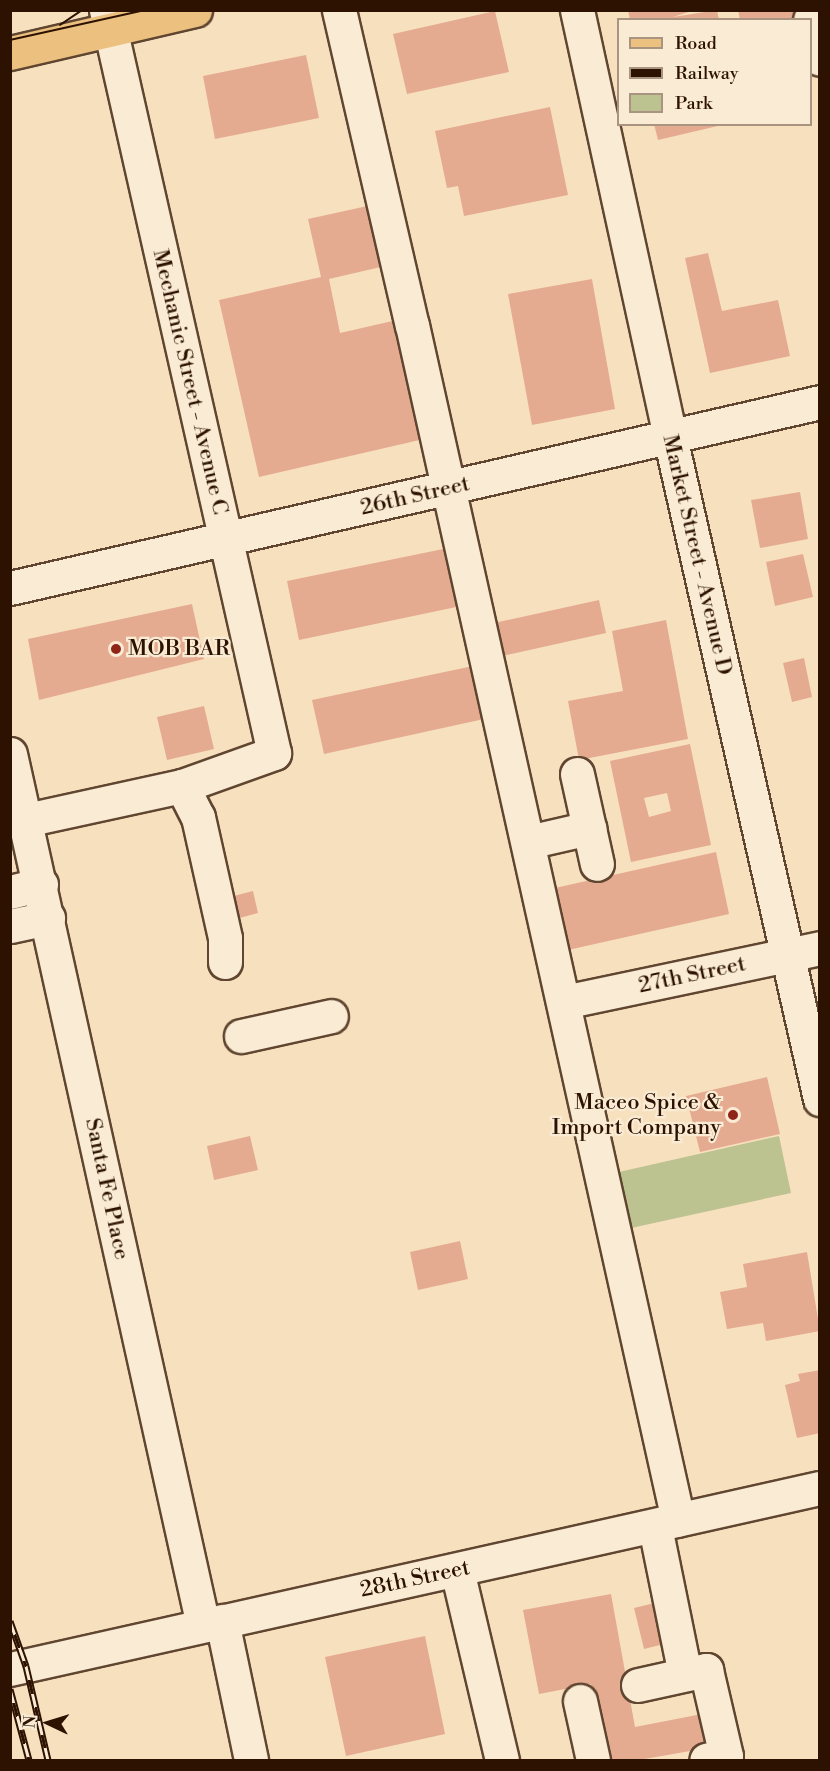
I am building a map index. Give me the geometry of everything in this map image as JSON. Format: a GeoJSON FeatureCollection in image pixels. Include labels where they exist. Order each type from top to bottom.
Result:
{"type":"FeatureCollection","features":[{"type":"Feature","properties":{"kind":"main road"},"geometry":{"type":"LineString","coordinates":[[10,53],[109,20],[195,10]]}},
{"type":"Feature","properties":{"kind":"street"},"geometry":{"type":"LineString","coordinates":[[339,10],[564,1002],[667,1523],[685,1674]]}},
{"type":"Feature","properties":{"kind":"street","name":"Market Street - Avenue D"},"geometry":{"type":"LineString","coordinates":[[578,10],[670,438],[819,1099]]}},
{"type":"Feature","properties":{"kind":"street","name":"Mechanic Street - Avenue C"},"geometry":{"type":"LineString","coordinates":[[109,20],[274,753],[182,786]]}},
{"type":"Feature","properties":{"kind":"street"},"geometry":{"type":"LineString","coordinates":[[812,29],[819,59]]}},
{"type":"Feature","properties":{"kind":"street","name":"26th Street"},"geometry":{"type":"LineString","coordinates":[[10,588],[819,402]]}},
{"type":"Feature","properties":{"kind":"street","name":"Santa Fe Place"},"geometry":{"type":"LineString","coordinates":[[10,754],[26,820],[26,888],[48,918],[212,1623],[251,1761]]}},
{"type":"Feature","properties":{"kind":"street"},"geometry":{"type":"LineString","coordinates":[[577,774],[597,864]]}},
{"type":"Feature","properties":{"kind":"street"},"geometry":{"type":"LineString","coordinates":[[26,820],[182,786],[198,817],[225,938],[225,962]]}},
{"type":"Feature","properties":{"kind":"street"},"geometry":{"type":"LineString","coordinates":[[528,842],[589,828]]}},
{"type":"Feature","properties":{"kind":"street"},"geometry":{"type":"LineString","coordinates":[[10,926],[48,918]]}},
{"type":"Feature","properties":{"kind":"street","name":"27th Street"},"geometry":{"type":"LineString","coordinates":[[564,1002],[819,948]]}},
{"type":"Feature","properties":{"kind":"street"},"geometry":{"type":"LineString","coordinates":[[241,1036],[331,1016]]}},
{"type":"Feature","properties":{"kind":"street","name":"28th Street"},"geometry":{"type":"LineString","coordinates":[[10,1669],[819,1488]]}},
{"type":"Feature","properties":{"kind":"street"},"geometry":{"type":"LineString","coordinates":[[457,1570],[501,1761]]}},
{"type":"Feature","properties":{"kind":"street"},"geometry":{"type":"LineString","coordinates":[[638,1685],[706,1670],[726,1756],[706,1761]]}},
{"type":"Feature","properties":{"kind":"street"},"geometry":{"type":"LineString","coordinates":[[580,1701],[593,1761]]}},
{"type":"Feature","properties":{"kind":"green space"},"geometry":{"type":"Polygon","coordinates":[[[779,1136],[791,1193],[622,1230],[610,1174],[779,1136]]]}},
{"type":"Feature","properties":{"kind":"building"},"geometry":{"type":"Polygon","coordinates":[[[628,10],[695,10],[673,17],[717,10],[719,18],[630,18],[628,10]]]}},
{"type":"Feature","properties":{"kind":"building"},"geometry":{"type":"Polygon","coordinates":[[[738,10],[799,10],[801,18],[740,18],[738,10]]]}},
{"type":"Feature","properties":{"kind":"building"},"geometry":{"type":"Polygon","coordinates":[[[495,11],[509,72],[407,94],[393,34],[495,11]]]}},
{"type":"Feature","properties":{"kind":"building"},"geometry":{"type":"Polygon","coordinates":[[[306,55],[319,118],[215,139],[203,76],[306,55]]]}},
{"type":"Feature","properties":{"kind":"building"},"geometry":{"type":"Polygon","coordinates":[[[550,107],[568,195],[464,216],[458,186],[447,188],[435,131],[550,107]]]}},
{"type":"Feature","properties":{"kind":"building"},"geometry":{"type":"Polygon","coordinates":[[[654,126],[718,126],[658,140],[654,126]]]}},
{"type":"Feature","properties":{"kind":"building"},"geometry":{"type":"Polygon","coordinates":[[[372,205],[385,266],[329,279],[340,333],[397,320],[424,439],[259,477],[219,300],[321,277],[308,219],[372,205]]]}},
{"type":"Feature","properties":{"kind":"building"},"geometry":{"type":"Polygon","coordinates":[[[708,253],[722,311],[778,300],[790,356],[710,373],[685,258],[708,253]]]}},
{"type":"Feature","properties":{"kind":"building"},"geometry":{"type":"Polygon","coordinates":[[[592,279],[615,409],[532,425],[508,294],[592,279]]]}},
{"type":"Feature","properties":{"kind":"building"},"geometry":{"type":"Polygon","coordinates":[[[800,492],[808,539],[760,548],[751,500],[800,492]]]}},
{"type":"Feature","properties":{"kind":"building"},"geometry":{"type":"Polygon","coordinates":[[[448,548],[461,606],[299,640],[287,581],[448,548]]]}},
{"type":"Feature","properties":{"kind":"building"},"geometry":{"type":"Polygon","coordinates":[[[803,554],[813,597],[775,606],[766,562],[803,554]]]}},
{"type":"Feature","properties":{"kind":"building"},"geometry":{"type":"Polygon","coordinates":[[[599,600],[606,633],[502,656],[494,623],[599,600]]]}},
{"type":"Feature","properties":{"kind":"building","name":"MOB BAR"},"geometry":{"type":"Polygon","coordinates":[[[192,604],[204,659],[39,700],[28,639],[192,604]]]}},
{"type":"Feature","properties":{"kind":"building"},"geometry":{"type":"Polygon","coordinates":[[[666,620],[688,739],[579,760],[568,701],[623,691],[612,631],[666,620]]]}},
{"type":"Feature","properties":{"kind":"building"},"geometry":{"type":"Polygon","coordinates":[[[804,658],[812,697],[792,702],[783,663],[804,658]]]}},
{"type":"Feature","properties":{"kind":"building"},"geometry":{"type":"Polygon","coordinates":[[[473,666],[484,719],[324,754],[312,700],[473,666]]]}},
{"type":"Feature","properties":{"kind":"building"},"geometry":{"type":"Polygon","coordinates":[[[204,706],[214,749],[167,760],[157,717],[204,706]]]}},
{"type":"Feature","properties":{"kind":"building"},"geometry":{"type":"Polygon","coordinates":[[[690,744],[711,845],[631,862],[610,761],[690,744]],[[667,793],[644,798],[649,817],[671,811],[667,793]]]}},
{"type":"Feature","properties":{"kind":"building"},"geometry":{"type":"Polygon","coordinates":[[[716,852],[729,914],[568,950],[555,888],[716,852]]]}},
{"type":"Feature","properties":{"kind":"building"},"geometry":{"type":"Polygon","coordinates":[[[253,891],[258,913],[232,920],[226,898],[253,891]]]}},
{"type":"Feature","properties":{"kind":"building","name":"Maceo Spice & Import Company"},"geometry":{"type":"Polygon","coordinates":[[[767,1077],[780,1134],[700,1152],[686,1096],[767,1077]]]}},
{"type":"Feature","properties":{"kind":"building"},"geometry":{"type":"Polygon","coordinates":[[[250,1136],[258,1170],[214,1180],[207,1146],[250,1136]]]}},
{"type":"Feature","properties":{"kind":"building"},"geometry":{"type":"Polygon","coordinates":[[[460,1241],[468,1279],[418,1290],[410,1252],[460,1241]]]}},
{"type":"Feature","properties":{"kind":"building"},"geometry":{"type":"Polygon","coordinates":[[[807,1252],[820,1331],[766,1341],[763,1323],[727,1329],[720,1292],[747,1287],[743,1264],[807,1252]]]}},
{"type":"Feature","properties":{"kind":"building"},"geometry":{"type":"Polygon","coordinates":[[[820,1370],[820,1433],[797,1438],[785,1385],[800,1381],[798,1374],[820,1370]]]}},
{"type":"Feature","properties":{"kind":"building"},"geometry":{"type":"Polygon","coordinates":[[[611,1594],[635,1727],[707,1713],[713,1747],[639,1760],[605,1760],[591,1684],[539,1694],[523,1610],[611,1594]]]}},
{"type":"Feature","properties":{"kind":"building"},"geometry":{"type":"Polygon","coordinates":[[[663,1601],[672,1642],[644,1649],[634,1608],[663,1601]]]}},
{"type":"Feature","properties":{"kind":"building"},"geometry":{"type":"Polygon","coordinates":[[[425,1636],[445,1734],[346,1756],[325,1657],[425,1636]]]}},
{"type":"Feature","properties":{"kind":"tram line"},"geometry":{"type":"LineString","coordinates":[[60,25],[82,10]]}},
{"type":"Feature","properties":{"kind":"tram line"},"geometry":{"type":"LineString","coordinates":[[10,40],[145,10]]}},
{"type":"Feature","properties":{"kind":"railway"},"geometry":{"type":"LineString","coordinates":[[10,1621],[26,1666],[48,1760]]}},
{"type":"Feature","properties":{"kind":"railway"},"geometry":{"type":"LineString","coordinates":[[10,1689],[29,1760]]}},
{"type":"Feature","properties":{"kind":"place","name":"MOB BAR"},"geometry":{"type":"Point","coordinates":[116,649]}},
{"type":"Feature","properties":{"kind":"place","name":"Maceo Spice & Import Company"},"geometry":{"type":"Point","coordinates":[733,1115]}}]}
